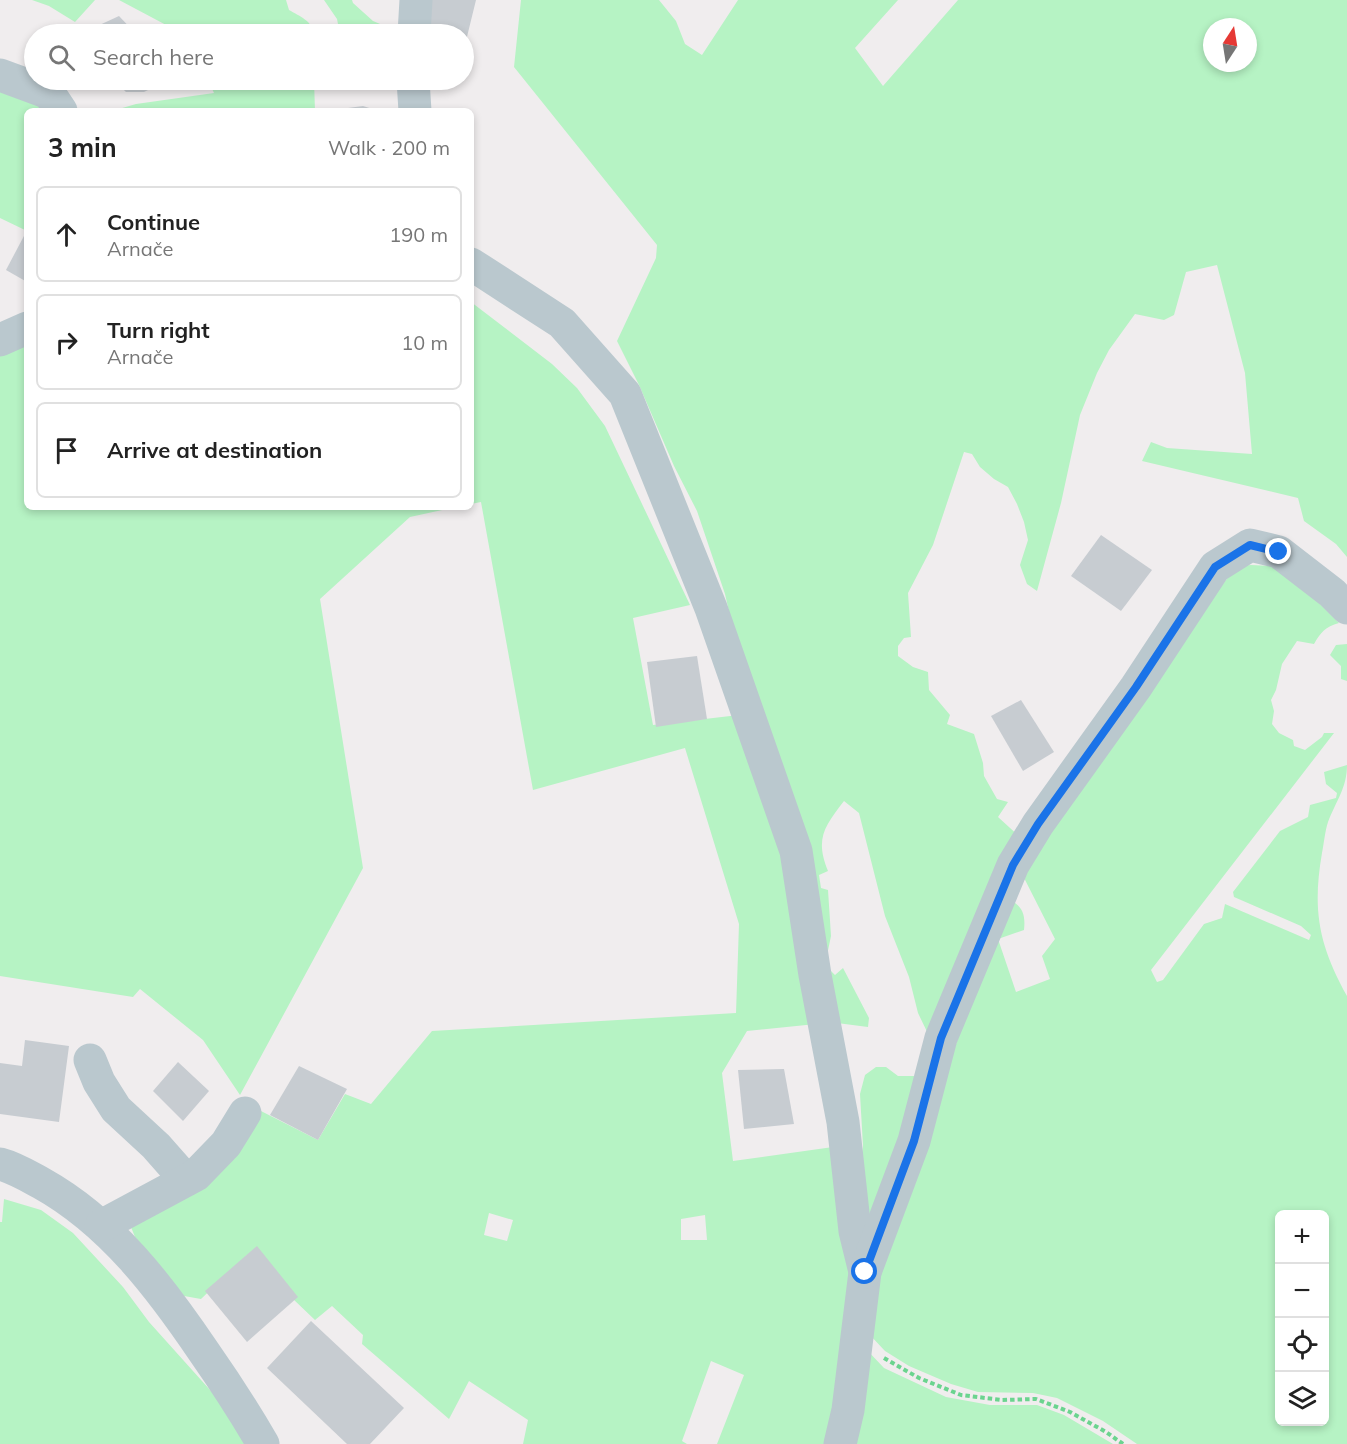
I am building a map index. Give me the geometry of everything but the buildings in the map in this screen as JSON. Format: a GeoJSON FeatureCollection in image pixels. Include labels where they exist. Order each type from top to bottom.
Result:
{"type":"FeatureCollection","features":[{"type":"Feature","properties":{"kind":"street"},"geometry":{"type":"LineString","coordinates":[[415,24],[416,0]]}},
{"type":"Feature","properties":{"kind":"street"},"geometry":{"type":"LineString","coordinates":[[0,75],[24,84]]}},
{"type":"Feature","properties":{"kind":"street"},"geometry":{"type":"LineString","coordinates":[[41,90],[49,93],[59,108]]}},
{"type":"Feature","properties":{"kind":"street"},"geometry":{"type":"LineString","coordinates":[[414,90],[415,108]]}},
{"type":"Feature","properties":{"kind":"street"},"geometry":{"type":"LineString","coordinates":[[474,266],[562,322],[625,394],[711,608],[796,851],[815,975],[843,1122],[855,1231],[865,1272]]}},
{"type":"Feature","properties":{"kind":"street"},"geometry":{"type":"LineString","coordinates":[[0,340],[24,328]]}},
{"type":"Feature","properties":{"kind":"street"},"geometry":{"type":"LineString","coordinates":[[840,1444],[848,1410],[865,1272],[914,1141],[941,1038],[1013,865],[1038,824],[1136,687],[1215,567],[1250,545],[1279,552],[1332,593],[1347,608]]}},
{"type":"Feature","properties":{"kind":"street"},"geometry":{"type":"LineString","coordinates":[[90,1060],[99,1082],[116,1109],[156,1146],[186,1180]]}},
{"type":"Feature","properties":{"kind":"street"},"geometry":{"type":"LineString","coordinates":[[101,1226],[196,1175],[225,1144],[245,1113]]}},
{"type":"Feature","properties":{"kind":"street"},"geometry":{"type":"LineString","coordinates":[[0,1164],[12,1167],[60,1193],[101,1226],[138,1262],[170,1301],[258,1434],[279,1444]]}},
{"type":"Feature","properties":{"kind":"path"},"geometry":{"type":"LineString","coordinates":[[856,1345],[919,1378],[961,1395],[1002,1400],[1036,1399],[1070,1412],[1123,1444]]}},
{"type":"Feature","properties":{"kind":"green space"},"geometry":{"type":"Polygon","coordinates":[[[32,0],[95,0],[75,22],[49,6],[32,0]]]}},
{"type":"Feature","properties":{"kind":"green space"},"geometry":{"type":"Polygon","coordinates":[[[119,0],[286,0],[289,10],[310,24],[164,24],[119,0]]]}},
{"type":"Feature","properties":{"kind":"green space"},"geometry":{"type":"Polygon","coordinates":[[[324,0],[352,0],[373,21],[380,24],[338,24],[324,0]]]}},
{"type":"Feature","properties":{"kind":"green space"},"geometry":{"type":"Polygon","coordinates":[[[521,0],[659,0],[676,21],[685,44],[702,55],[738,0],[898,0],[855,48],[883,86],[958,0],[1347,0],[1347,557],[1336,544],[1304,521],[1298,498],[1142,461],[1151,442],[1167,448],[1252,454],[1245,373],[1217,265],[1186,272],[1174,315],[1164,320],[1135,314],[1109,350],[1080,415],[1061,503],[1037,591],[1027,584],[1020,565],[1028,540],[1017,504],[1008,487],[980,467],[972,454],[964,452],[933,545],[908,593],[911,637],[904,638],[898,646],[898,656],[913,667],[928,672],[929,690],[950,715],[947,724],[974,734],[983,763],[984,776],[997,799],[1008,802],[998,817],[1020,837],[931,1040],[918,1013],[909,977],[885,916],[859,813],[844,801],[831,818],[822,842],[828,871],[819,875],[821,888],[828,890],[831,936],[825,965],[835,975],[843,968],[869,1018],[868,1027],[837,1023],[741,664],[725,594],[697,511],[617,341],[656,258],[657,245],[514,67],[521,0]]]}},
{"type":"Feature","properties":{"kind":"green space"},"geometry":{"type":"Polygon","coordinates":[[[0,81],[42,108],[24,108],[24,230],[0,218],[0,81]]]}},
{"type":"Feature","properties":{"kind":"green space"},"geometry":{"type":"Polygon","coordinates":[[[213,90],[314,90],[315,108],[122,108],[214,93],[213,90]]]}},
{"type":"Feature","properties":{"kind":"green space"},"geometry":{"type":"Polygon","coordinates":[[[474,304],[552,364],[577,388],[605,426],[690,605],[633,618],[653,725],[739,715],[778,818],[816,1024],[747,1031],[722,1073],[733,1161],[833,1147],[855,1298],[833,1444],[717,1444],[744,1375],[711,1361],[682,1441],[687,1444],[523,1444],[528,1420],[469,1381],[449,1419],[362,1344],[363,1335],[332,1306],[315,1320],[247,1255],[201,1299],[184,1296],[135,1237],[129,1222],[257,1109],[318,1140],[345,1094],[371,1104],[432,1031],[736,1013],[739,924],[685,748],[533,790],[481,502],[474,503],[474,304]],[[489,1213],[484,1235],[507,1241],[513,1220],[489,1213]],[[705,1215],[681,1219],[681,1240],[707,1240],[705,1215]]]}},
{"type":"Feature","properties":{"kind":"green space"},"geometry":{"type":"Polygon","coordinates":[[[24,338],[24,510],[442,510],[410,517],[320,599],[363,868],[240,1095],[203,1040],[140,989],[133,997],[0,976],[0,351],[24,338]]]}},
{"type":"Feature","properties":{"kind":"green space"},"geometry":{"type":"Polygon","coordinates":[[[1237,566],[1273,566],[1305,589],[1339,623],[1324,630],[1314,644],[1297,641],[1282,664],[1276,690],[1271,700],[1274,711],[1272,724],[1279,733],[1293,740],[1294,746],[1305,750],[1324,733],[1334,733],[1151,970],[1157,982],[1163,980],[1204,924],[1222,918],[1225,904],[1309,940],[1311,935],[1301,926],[1234,897],[1233,892],[1280,831],[1308,817],[1310,805],[1336,798],[1337,793],[1326,784],[1324,772],[1347,765],[1343,788],[1326,829],[1319,874],[1318,910],[1324,944],[1337,978],[1347,996],[1347,1444],[1137,1444],[1103,1421],[1057,1398],[1033,1393],[978,1392],[951,1384],[909,1366],[885,1351],[869,1334],[870,1301],[1005,898],[1019,906],[1024,918],[1024,930],[998,939],[1016,992],[1050,979],[1042,956],[1055,939],[1018,866],[1142,687],[1237,566]]]}},
{"type":"Feature","properties":{"kind":"green space"},"geometry":{"type":"Polygon","coordinates":[[[1347,644],[1347,681],[1341,679],[1341,666],[1330,655],[1336,645],[1347,644]]]}},
{"type":"Feature","properties":{"kind":"green space"},"geometry":{"type":"Polygon","coordinates":[[[876,1067],[886,1067],[898,1076],[921,1076],[883,1206],[860,1226],[860,1167],[863,1146],[860,1094],[865,1075],[876,1067]]]}},
{"type":"Feature","properties":{"kind":"green space"},"geometry":{"type":"Polygon","coordinates":[[[4,1199],[41,1210],[73,1233],[123,1287],[149,1322],[219,1400],[248,1444],[0,1444],[0,1222],[2,1222],[4,1199]]]}},
{"type":"Feature","properties":{"kind":"green space"},"geometry":{"type":"Polygon","coordinates":[[[866,1349],[884,1368],[946,1397],[990,1405],[1037,1405],[1064,1415],[1113,1444],[849,1444],[866,1349]]]}},
{"type":"Feature","properties":{"kind":"route"},"geometry":{"type":"LineString","coordinates":[[865,1272],[914,1141],[941,1038],[1013,865],[1038,824],[1136,687],[1215,567],[1250,545],[1279,552]]}}]}
